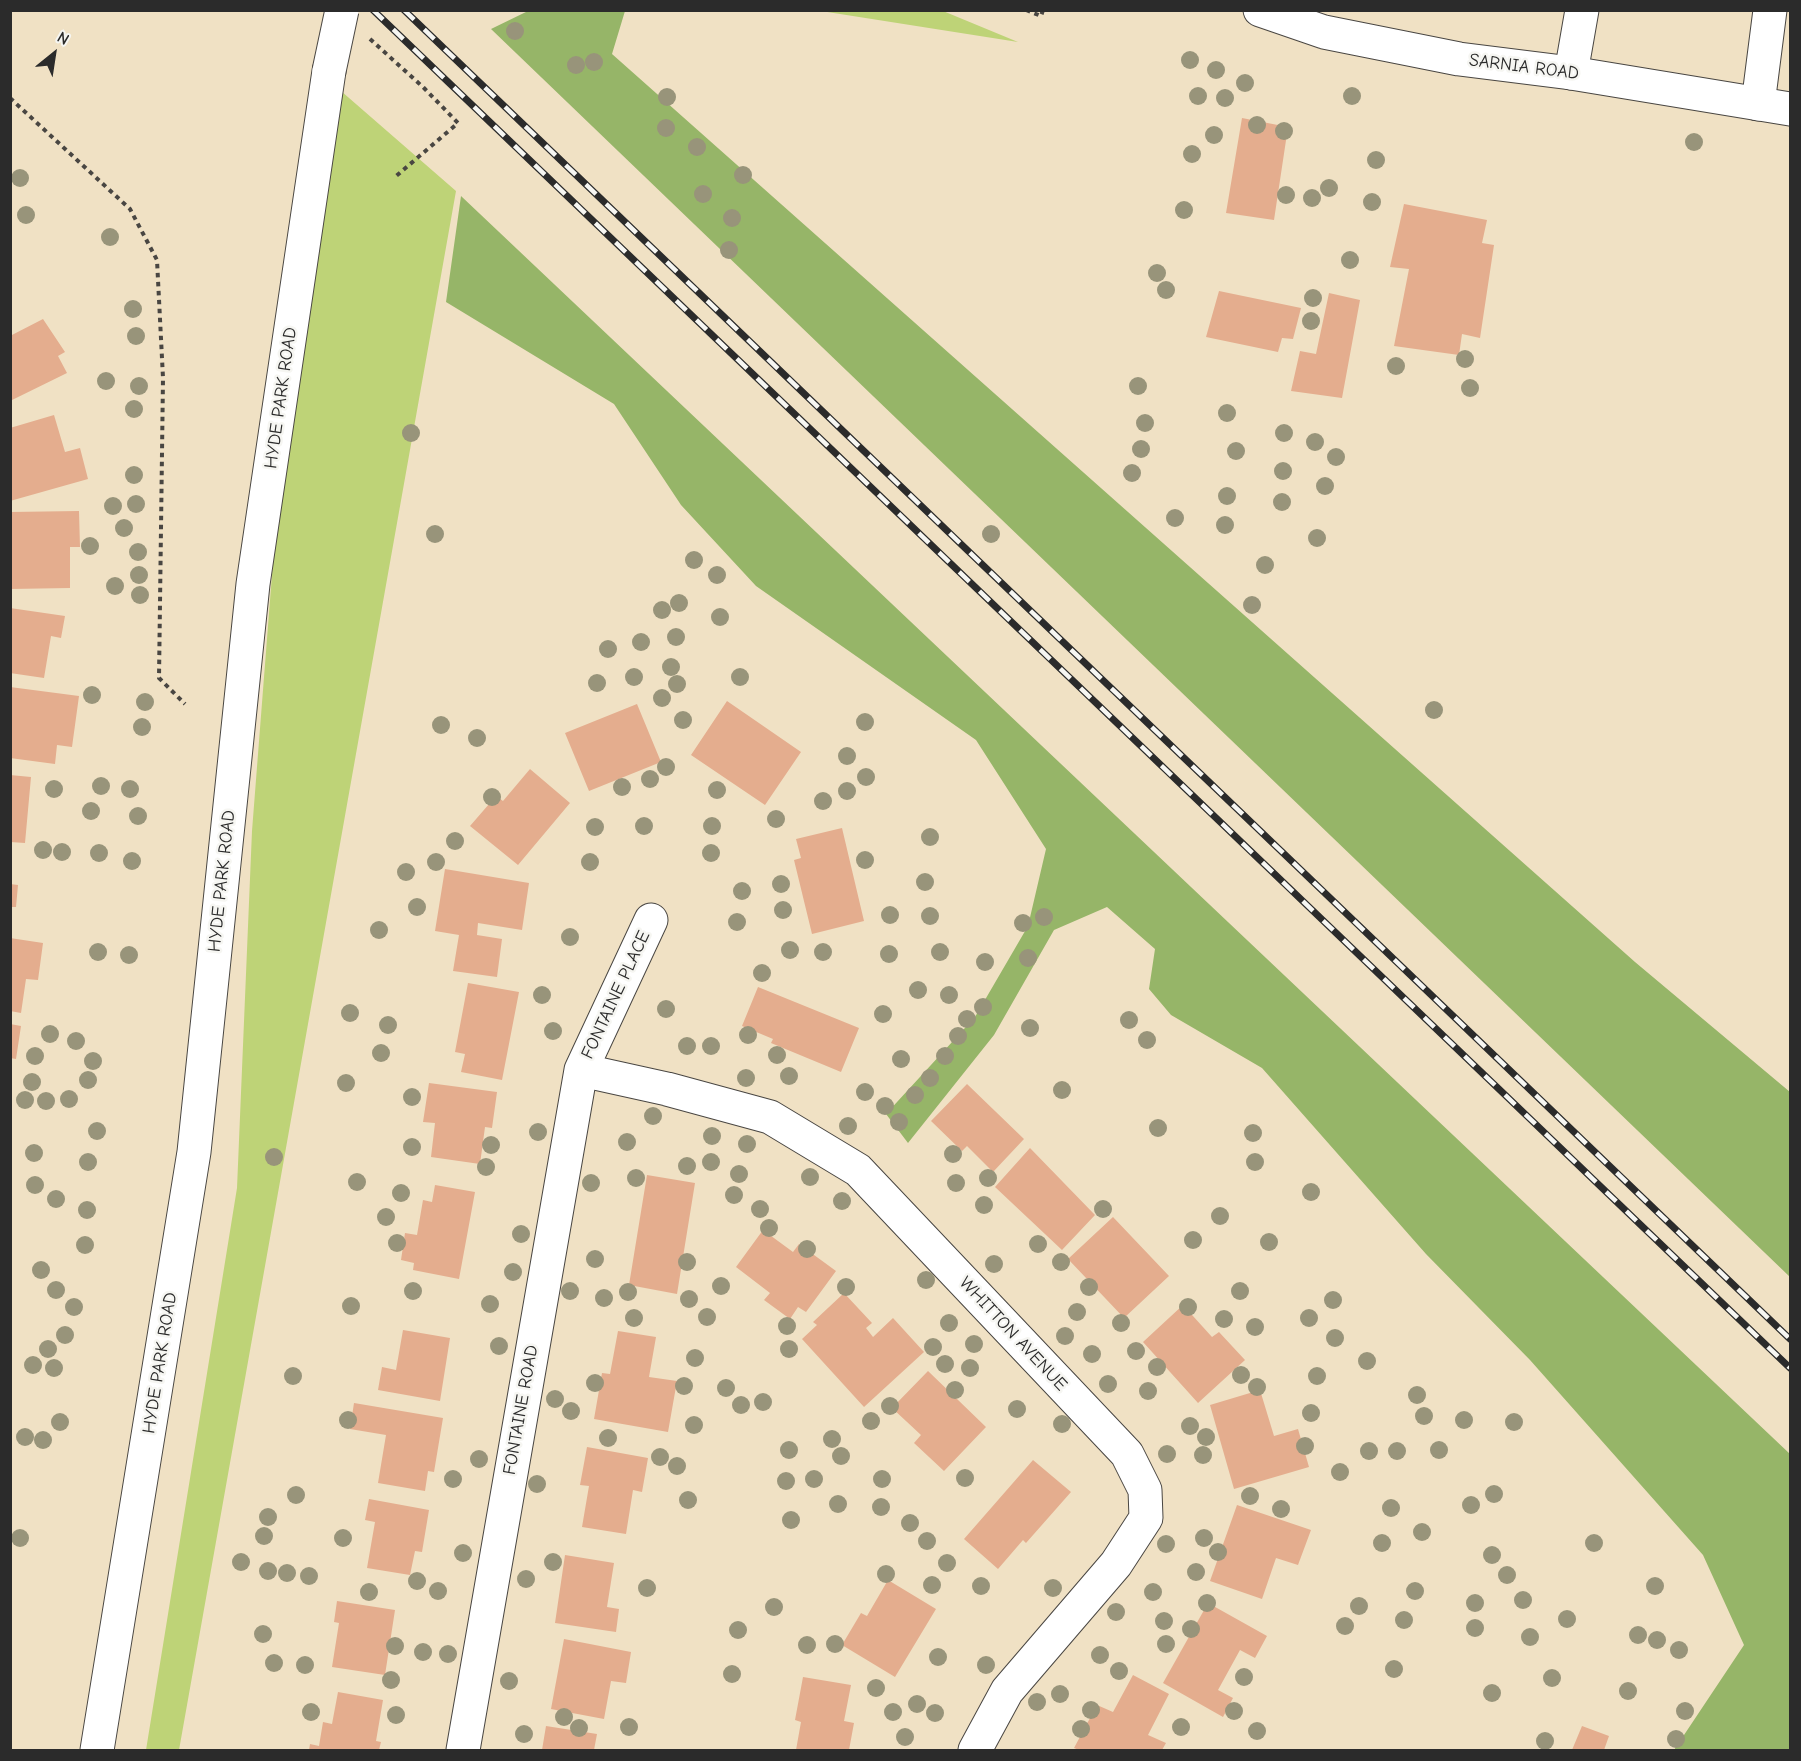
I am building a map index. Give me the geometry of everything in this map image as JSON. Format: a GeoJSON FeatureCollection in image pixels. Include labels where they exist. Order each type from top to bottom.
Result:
{"type":"FeatureCollection","features":[{"type":"Feature","properties":{"kind":"main road","name":"SARNIA ROAD"},"geometry":{"type":"LineString","coordinates":[[1260,10],[1324,32],[1459,59],[1571,73],[1791,109]]}},
{"type":"Feature","properties":{"kind":"main road"},"geometry":{"type":"LineString","coordinates":[[1571,73],[1582,10]]}},
{"type":"Feature","properties":{"kind":"main road"},"geometry":{"type":"LineString","coordinates":[[1758,104],[1770,10]]}},
{"type":"Feature","properties":{"kind":"main road","name":"HYDE PARK ROAD"},"geometry":{"type":"LineString","coordinates":[[97,1750],[194,1152],[253,584],[329,71],[353,22]]}},
{"type":"Feature","properties":{"kind":"main road","name":"FONTAINE PLACE"},"geometry":{"type":"LineString","coordinates":[[581,1070],[651,920]]}},
{"type":"Feature","properties":{"kind":"main road","name":"FONTAINE ROAD"},"geometry":{"type":"LineString","coordinates":[[463,1750],[581,1070]]}},
{"type":"Feature","properties":{"kind":"main road","name":"WHITTON AVENUE"},"geometry":{"type":"LineString","coordinates":[[581,1070],[667,1089],[770,1117],[858,1170],[1127,1454],[1145,1490],[1146,1518],[1116,1564],[1007,1691],[975,1750]]}},
{"type":"Feature","properties":{"kind":"path"},"geometry":{"type":"LineString","coordinates":[[1026,10],[1041,16],[1043,10]]}},
{"type":"Feature","properties":{"kind":"path"},"geometry":{"type":"LineString","coordinates":[[353,22],[458,123],[395,177]]}},
{"type":"Feature","properties":{"kind":"path"},"geometry":{"type":"LineString","coordinates":[[10,98],[130,209],[157,260],[163,378],[159,678],[185,704]]}},
{"type":"Feature","properties":{"kind":"green space"},"geometry":{"type":"Polygon","coordinates":[[[528,11],[625,11],[612,54],[1635,962],[1790,1092],[1790,1277],[491,29],[528,11]]]}},
{"type":"Feature","properties":{"kind":"green space"},"geometry":{"type":"Polygon","coordinates":[[[821,11],[943,11],[1018,42],[821,11]]]}},
{"type":"Feature","properties":{"kind":"green space"},"geometry":{"type":"Polygon","coordinates":[[[341,91],[456,191],[179,1750],[146,1750],[237,1188],[252,831],[279,485],[341,91]]]}},
{"type":"Feature","properties":{"kind":"green space"},"geometry":{"type":"Polygon","coordinates":[[[461,196],[1790,1454],[1790,1750],[1674,1750],[1744,1645],[1703,1555],[1530,1360],[1426,1254],[1262,1068],[1171,1015],[1149,989],[1155,949],[1107,907],[1054,930],[994,1035],[908,1143],[886,1114],[975,1017],[1028,926],[1046,849],[976,740],[756,586],[681,505],[614,404],[446,302],[461,196]]]}},
{"type":"Feature","properties":{"kind":"building"},"geometry":{"type":"Polygon","coordinates":[[[1242,118],[1288,127],[1274,220],[1226,213],[1242,118]]]}},
{"type":"Feature","properties":{"kind":"building"},"geometry":{"type":"Polygon","coordinates":[[[1404,204],[1487,220],[1482,243],[1494,245],[1480,338],[1462,334],[1459,355],[1394,346],[1409,269],[1390,267],[1404,204]]]}},
{"type":"Feature","properties":{"kind":"building"},"geometry":{"type":"Polygon","coordinates":[[[1219,291],[1301,308],[1293,339],[1282,338],[1278,352],[1206,337],[1219,291]]]}},
{"type":"Feature","properties":{"kind":"building"},"geometry":{"type":"Polygon","coordinates":[[[1329,293],[1360,300],[1342,398],[1291,391],[1300,351],[1316,354],[1329,293]]]}},
{"type":"Feature","properties":{"kind":"building"},"geometry":{"type":"Polygon","coordinates":[[[43,319],[65,352],[58,356],[67,373],[10,401],[10,336],[43,319]]]}},
{"type":"Feature","properties":{"kind":"building"},"geometry":{"type":"Polygon","coordinates":[[[54,415],[65,452],[80,448],[88,479],[10,501],[10,428],[54,415]]]}},
{"type":"Feature","properties":{"kind":"building"},"geometry":{"type":"Polygon","coordinates":[[[79,511],[80,547],[70,547],[70,588],[10,589],[10,512],[79,511]]]}},
{"type":"Feature","properties":{"kind":"building"},"geometry":{"type":"Polygon","coordinates":[[[10,608],[65,616],[61,638],[51,636],[44,678],[10,673],[10,608]]]}},
{"type":"Feature","properties":{"kind":"building"},"geometry":{"type":"Polygon","coordinates":[[[10,687],[79,696],[72,747],[57,745],[55,764],[10,758],[10,687]]]}},
{"type":"Feature","properties":{"kind":"building"},"geometry":{"type":"Polygon","coordinates":[[[727,701],[801,752],[765,805],[691,755],[727,701]]]}},
{"type":"Feature","properties":{"kind":"building"},"geometry":{"type":"Polygon","coordinates":[[[637,704],[661,762],[589,791],[565,733],[637,704]]]}},
{"type":"Feature","properties":{"kind":"building"},"geometry":{"type":"Polygon","coordinates":[[[530,769],[570,803],[518,865],[470,826],[496,796],[503,801],[530,769]]]}},
{"type":"Feature","properties":{"kind":"building"},"geometry":{"type":"Polygon","coordinates":[[[10,775],[31,777],[25,843],[10,842],[10,775]]]}},
{"type":"Feature","properties":{"kind":"building"},"geometry":{"type":"Polygon","coordinates":[[[842,828],[864,921],[812,934],[794,860],[801,858],[796,839],[842,828]]]}},
{"type":"Feature","properties":{"kind":"building"},"geometry":{"type":"Polygon","coordinates":[[[445,869],[529,883],[522,930],[478,923],[477,935],[502,939],[497,977],[453,971],[459,935],[435,931],[445,869]]]}},
{"type":"Feature","properties":{"kind":"building"},"geometry":{"type":"Polygon","coordinates":[[[10,884],[18,885],[16,907],[10,907],[10,884]]]}},
{"type":"Feature","properties":{"kind":"building"},"geometry":{"type":"Polygon","coordinates":[[[10,938],[43,943],[38,980],[26,979],[21,1013],[10,1011],[10,938]]]}},
{"type":"Feature","properties":{"kind":"building"},"geometry":{"type":"Polygon","coordinates":[[[468,983],[519,992],[502,1080],[461,1072],[465,1054],[455,1052],[468,983]]]}},
{"type":"Feature","properties":{"kind":"building"},"geometry":{"type":"Polygon","coordinates":[[[758,987],[859,1028],[841,1072],[771,1043],[773,1039],[742,1026],[758,987]]]}},
{"type":"Feature","properties":{"kind":"building"},"geometry":{"type":"Polygon","coordinates":[[[10,1024],[21,1026],[16,1059],[10,1058],[10,1024]]]}},
{"type":"Feature","properties":{"kind":"building"},"geometry":{"type":"Polygon","coordinates":[[[429,1083],[497,1092],[492,1128],[485,1127],[480,1164],[431,1157],[435,1123],[423,1122],[429,1083]]]}},
{"type":"Feature","properties":{"kind":"building"},"geometry":{"type":"Polygon","coordinates":[[[967,1084],[1024,1139],[993,1172],[967,1146],[962,1151],[931,1121],[967,1084]]]}},
{"type":"Feature","properties":{"kind":"building"},"geometry":{"type":"Polygon","coordinates":[[[1030,1148],[1095,1215],[1062,1250],[995,1187],[1030,1148]]]}},
{"type":"Feature","properties":{"kind":"building"},"geometry":{"type":"Polygon","coordinates":[[[647,1175],[695,1183],[677,1294],[629,1285],[647,1175]]]}},
{"type":"Feature","properties":{"kind":"building"},"geometry":{"type":"Polygon","coordinates":[[[435,1185],[475,1192],[459,1279],[413,1270],[414,1263],[401,1260],[405,1233],[417,1235],[423,1200],[432,1202],[435,1185]]]}},
{"type":"Feature","properties":{"kind":"building"},"geometry":{"type":"Polygon","coordinates":[[[1113,1217],[1169,1276],[1124,1318],[1068,1259],[1113,1217]]]}},
{"type":"Feature","properties":{"kind":"building"},"geometry":{"type":"Polygon","coordinates":[[[763,1230],[793,1252],[799,1244],[836,1271],[806,1312],[798,1307],[790,1319],[764,1300],[770,1293],[736,1267],[763,1230]]]}},
{"type":"Feature","properties":{"kind":"building"},"geometry":{"type":"Polygon","coordinates":[[[844,1293],[872,1323],[866,1328],[873,1337],[893,1318],[924,1352],[864,1407],[802,1339],[817,1325],[813,1322],[844,1293]]]}},
{"type":"Feature","properties":{"kind":"building"},"geometry":{"type":"Polygon","coordinates":[[[1183,1305],[1212,1337],[1219,1332],[1245,1360],[1198,1403],[1143,1342],[1183,1305]]]}},
{"type":"Feature","properties":{"kind":"building"},"geometry":{"type":"Polygon","coordinates":[[[403,1330],[450,1338],[440,1401],[378,1390],[382,1367],[396,1370],[403,1330]]]}},
{"type":"Feature","properties":{"kind":"building"},"geometry":{"type":"Polygon","coordinates":[[[618,1331],[656,1337],[649,1377],[677,1381],[668,1432],[594,1419],[602,1373],[610,1374],[618,1331]]]}},
{"type":"Feature","properties":{"kind":"building"},"geometry":{"type":"Polygon","coordinates":[[[928,1371],[986,1427],[944,1471],[914,1443],[921,1435],[892,1408],[928,1371]]]}},
{"type":"Feature","properties":{"kind":"building"},"geometry":{"type":"Polygon","coordinates":[[[1260,1390],[1274,1436],[1298,1429],[1309,1467],[1234,1489],[1210,1405],[1260,1390]]]}},
{"type":"Feature","properties":{"kind":"building"},"geometry":{"type":"Polygon","coordinates":[[[354,1403],[443,1418],[434,1472],[428,1471],[425,1491],[378,1483],[386,1435],[350,1429],[354,1403]]]}},
{"type":"Feature","properties":{"kind":"building"},"geometry":{"type":"Polygon","coordinates":[[[587,1447],[648,1458],[642,1492],[633,1490],[626,1534],[582,1527],[589,1486],[580,1485],[587,1447]]]}},
{"type":"Feature","properties":{"kind":"building"},"geometry":{"type":"Polygon","coordinates":[[[1033,1460],[1071,1492],[1026,1543],[1023,1540],[998,1569],[964,1539],[1033,1460]]]}},
{"type":"Feature","properties":{"kind":"building"},"geometry":{"type":"Polygon","coordinates":[[[369,1499],[429,1510],[422,1552],[415,1551],[410,1575],[367,1568],[375,1522],[365,1520],[369,1499]]]}},
{"type":"Feature","properties":{"kind":"building"},"geometry":{"type":"Polygon","coordinates":[[[1237,1505],[1311,1530],[1298,1565],[1276,1558],[1262,1599],[1210,1581],[1237,1505]]]}},
{"type":"Feature","properties":{"kind":"building"},"geometry":{"type":"Polygon","coordinates":[[[565,1555],[614,1563],[607,1607],[619,1609],[616,1632],[555,1623],[565,1555]]]}},
{"type":"Feature","properties":{"kind":"building"},"geometry":{"type":"Polygon","coordinates":[[[888,1580],[936,1609],[895,1677],[842,1645],[861,1613],[867,1616],[888,1580]]]}},
{"type":"Feature","properties":{"kind":"building"},"geometry":{"type":"Polygon","coordinates":[[[337,1601],[395,1610],[385,1675],[332,1667],[339,1623],[334,1622],[337,1601]]]}},
{"type":"Feature","properties":{"kind":"building"},"geometry":{"type":"Polygon","coordinates":[[[1208,1603],[1267,1636],[1255,1658],[1240,1650],[1218,1690],[1233,1698],[1223,1717],[1163,1683],[1208,1603]]]}},
{"type":"Feature","properties":{"kind":"building"},"geometry":{"type":"Polygon","coordinates":[[[564,1639],[631,1652],[626,1683],[611,1681],[604,1719],[551,1709],[564,1639]]]}},
{"type":"Feature","properties":{"kind":"building"},"geometry":{"type":"Polygon","coordinates":[[[1133,1675],[1169,1694],[1148,1735],[1166,1743],[1162,1750],[1079,1750],[1074,1748],[1097,1705],[1113,1712],[1133,1675]]]}},
{"type":"Feature","properties":{"kind":"building"},"geometry":{"type":"Polygon","coordinates":[[[803,1677],[851,1685],[844,1721],[854,1723],[849,1750],[796,1750],[801,1722],[795,1720],[803,1677]]]}},
{"type":"Feature","properties":{"kind":"building"},"geometry":{"type":"Polygon","coordinates":[[[338,1692],[383,1700],[376,1741],[381,1742],[379,1750],[309,1750],[310,1744],[319,1746],[323,1722],[332,1724],[338,1692]]]}},
{"type":"Feature","properties":{"kind":"building"},"geometry":{"type":"Polygon","coordinates":[[[546,1726],[597,1734],[594,1750],[542,1750],[546,1726]]]}},
{"type":"Feature","properties":{"kind":"building"},"geometry":{"type":"Polygon","coordinates":[[[1582,1726],[1609,1736],[1604,1750],[1572,1750],[1582,1726]]]}},
{"type":"Feature","properties":{"kind":"railway"},"geometry":{"type":"LineString","coordinates":[[373,10],[1790,1368]]}},
{"type":"Feature","properties":{"kind":"railway"},"geometry":{"type":"LineString","coordinates":[[404,10],[1790,1339]]}}]}
